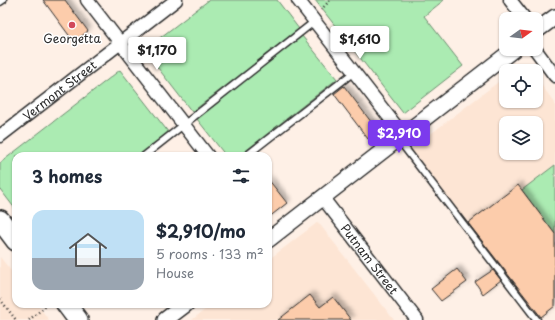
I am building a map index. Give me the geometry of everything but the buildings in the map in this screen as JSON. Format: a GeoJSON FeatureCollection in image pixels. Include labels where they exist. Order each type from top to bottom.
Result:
{"type":"FeatureCollection","features":[{"type":"Feature","properties":{"kind":"main road"},"geometry":{"type":"LineString","coordinates":[[0,220],[12,236]]}},
{"type":"Feature","properties":{"kind":"main road"},"geometry":{"type":"LineString","coordinates":[[69,308],[78,320]]}},
{"type":"Feature","properties":{"kind":"street"},"geometry":{"type":"LineString","coordinates":[[87,0],[205,152]]}},
{"type":"Feature","properties":{"kind":"street","name":"Vermont Street"},"geometry":{"type":"LineString","coordinates":[[0,136],[176,0]]}},
{"type":"Feature","properties":{"kind":"street"},"geometry":{"type":"LineString","coordinates":[[298,0],[354,72],[400,136]]}},
{"type":"Feature","properties":{"kind":"street"},"geometry":{"type":"LineString","coordinates":[[510,0],[519,12]]}},
{"type":"Feature","properties":{"kind":"street"},"geometry":{"type":"LineString","coordinates":[[543,26],[555,17]]}},
{"type":"Feature","properties":{"kind":"street"},"geometry":{"type":"LineString","coordinates":[[272,235],[505,56]]}},
{"type":"Feature","properties":{"kind":"street"},"geometry":{"type":"LineString","coordinates":[[540,56],[555,76]]}},
{"type":"Feature","properties":{"kind":"street","name":"Putnam Street"},"geometry":{"type":"LineString","coordinates":[[322,197],[417,320]]}},
{"type":"Feature","properties":{"kind":"street"},"geometry":{"type":"LineString","coordinates":[[165,320],[181,308]]}},
{"type":"Feature","properties":{"kind":"lane"},"geometry":{"type":"LineString","coordinates":[[149,152],[315,21]]}},
{"type":"Feature","properties":{"kind":"lane"},"geometry":{"type":"LineString","coordinates":[[251,152],[354,72]]}},
{"type":"Feature","properties":{"kind":"lane"},"geometry":{"type":"LineString","coordinates":[[400,136],[537,320]]}},
{"type":"Feature","properties":{"kind":"path"},"geometry":{"type":"LineString","coordinates":[[324,0],[325,5]]}},
{"type":"Feature","properties":{"kind":"path"},"geometry":{"type":"LineString","coordinates":[[321,10],[330,0]]}},
{"type":"Feature","properties":{"kind":"path"},"geometry":{"type":"LineString","coordinates":[[0,298],[16,320]]}},
{"type":"Feature","properties":{"kind":"path"},"geometry":{"type":"LineString","coordinates":[[28,320],[43,308]]}},
{"type":"Feature","properties":{"kind":"shaded area"},"geometry":{"type":"Polygon","coordinates":[[[499,81],[499,108],[543,108],[543,87],[555,103],[555,165],[522,191],[555,234],[555,307],[541,318],[411,149],[499,81]]]}},
{"type":"Feature","properties":{"kind":"shaded area"},"geometry":{"type":"Polygon","coordinates":[[[318,222],[394,320],[192,320],[207,308],[272,308],[272,257],[318,222]]]}},
{"type":"Feature","properties":{"kind":"shaded area"},"geometry":{"type":"Polygon","coordinates":[[[0,257],[12,272],[12,308],[40,308],[49,320],[0,320],[0,257]]]}},
{"type":"Feature","properties":{"kind":"green space"},"geometry":{"type":"Polygon","coordinates":[[[209,0],[277,0],[299,29],[192,112],[144,50],[209,0]]]}},
{"type":"Feature","properties":{"kind":"green space"},"geometry":{"type":"Polygon","coordinates":[[[315,0],[444,0],[424,16],[463,66],[403,113],[315,0]]]}},
{"type":"Feature","properties":{"kind":"green space"},"geometry":{"type":"Polygon","coordinates":[[[302,36],[337,79],[244,152],[223,152],[197,119],[302,36]]]}},
{"type":"Feature","properties":{"kind":"green space"},"geometry":{"type":"Polygon","coordinates":[[[120,70],[169,133],[144,152],[14,152],[120,70]]]}},
{"type":"Feature","properties":{"kind":"green space"},"geometry":{"type":"Polygon","coordinates":[[[12,154],[12,205],[0,189],[0,163],[12,154]]]}},
{"type":"Feature","properties":{"kind":"green space"},"geometry":{"type":"Polygon","coordinates":[[[555,165],[555,234],[522,190],[555,165]]]}},
{"type":"Feature","properties":{"kind":"place","name":"Georgetta"},"geometry":{"type":"Point","coordinates":[72,25]}}]}
